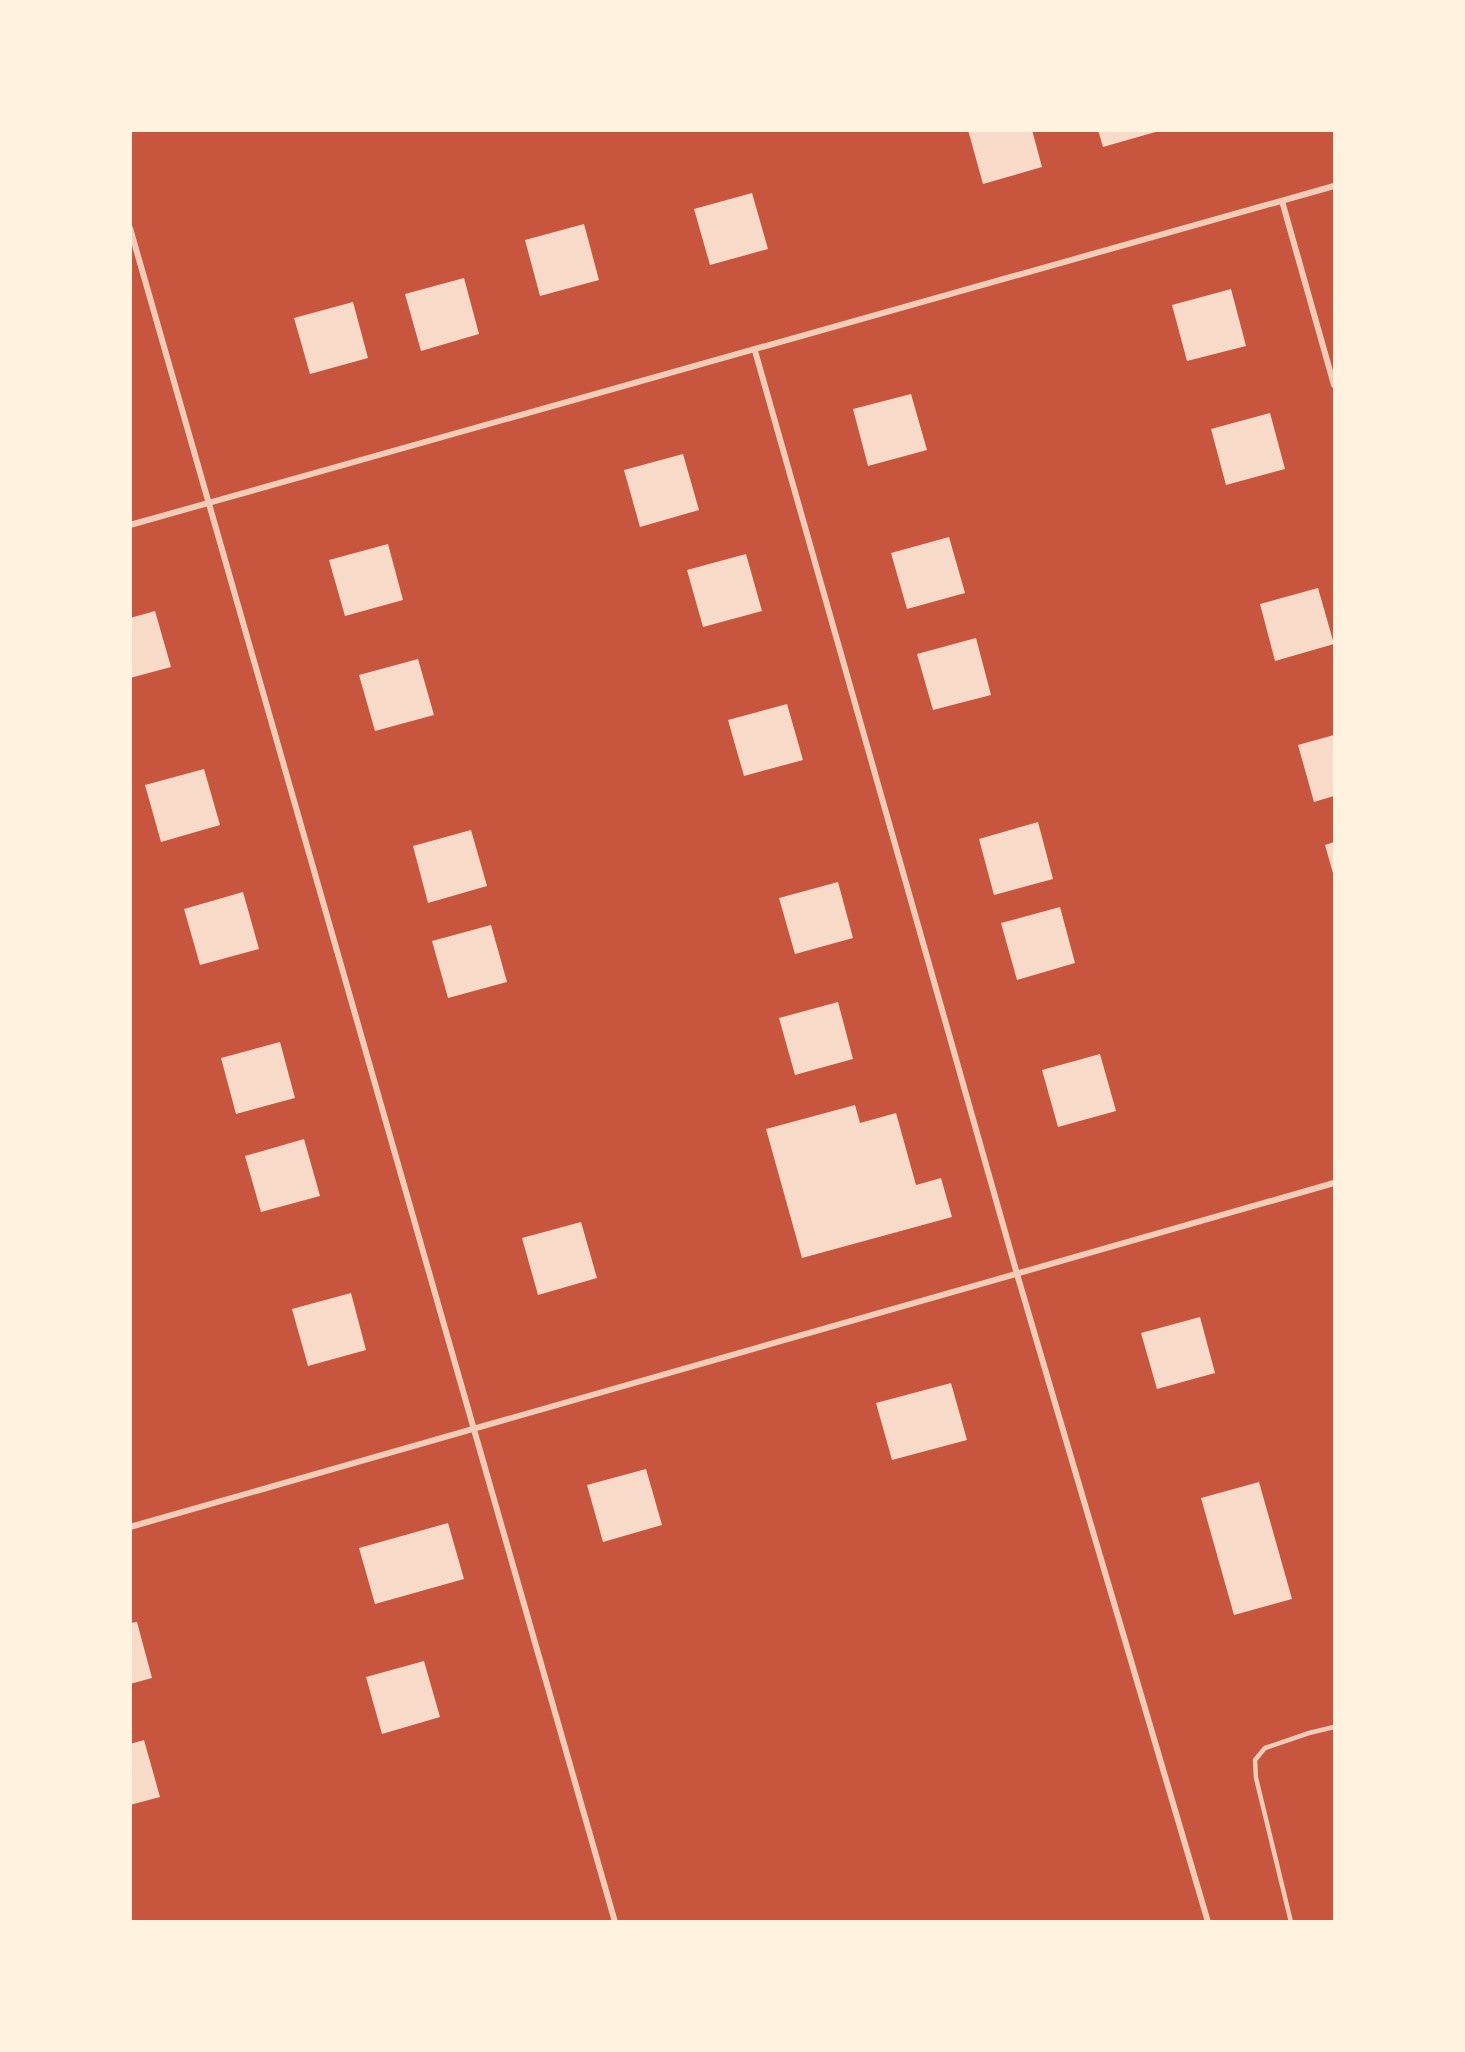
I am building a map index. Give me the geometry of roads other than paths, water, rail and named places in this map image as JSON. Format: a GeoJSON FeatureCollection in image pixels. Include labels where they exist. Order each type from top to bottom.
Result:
{"type":"FeatureCollection","features":[{"type":"Feature","properties":{"kind":"street"},"geometry":{"type":"LineString","coordinates":[[130,525],[1335,186]]}},
{"type":"Feature","properties":{"kind":"street"},"geometry":{"type":"LineString","coordinates":[[1282,201],[1335,385]]}},
{"type":"Feature","properties":{"kind":"street"},"geometry":{"type":"LineString","coordinates":[[130,228],[615,1922]]}},
{"type":"Feature","properties":{"kind":"street"},"geometry":{"type":"LineString","coordinates":[[755,351],[1017,1274],[1208,1922]]}},
{"type":"Feature","properties":{"kind":"street"},"geometry":{"type":"LineString","coordinates":[[130,1527],[1335,1183]]}},
{"type":"Feature","properties":{"kind":"lane"},"geometry":{"type":"LineString","coordinates":[[1291,1922],[1256,1778],[1255,1760],[1265,1748],[1335,1727]]}}]}
